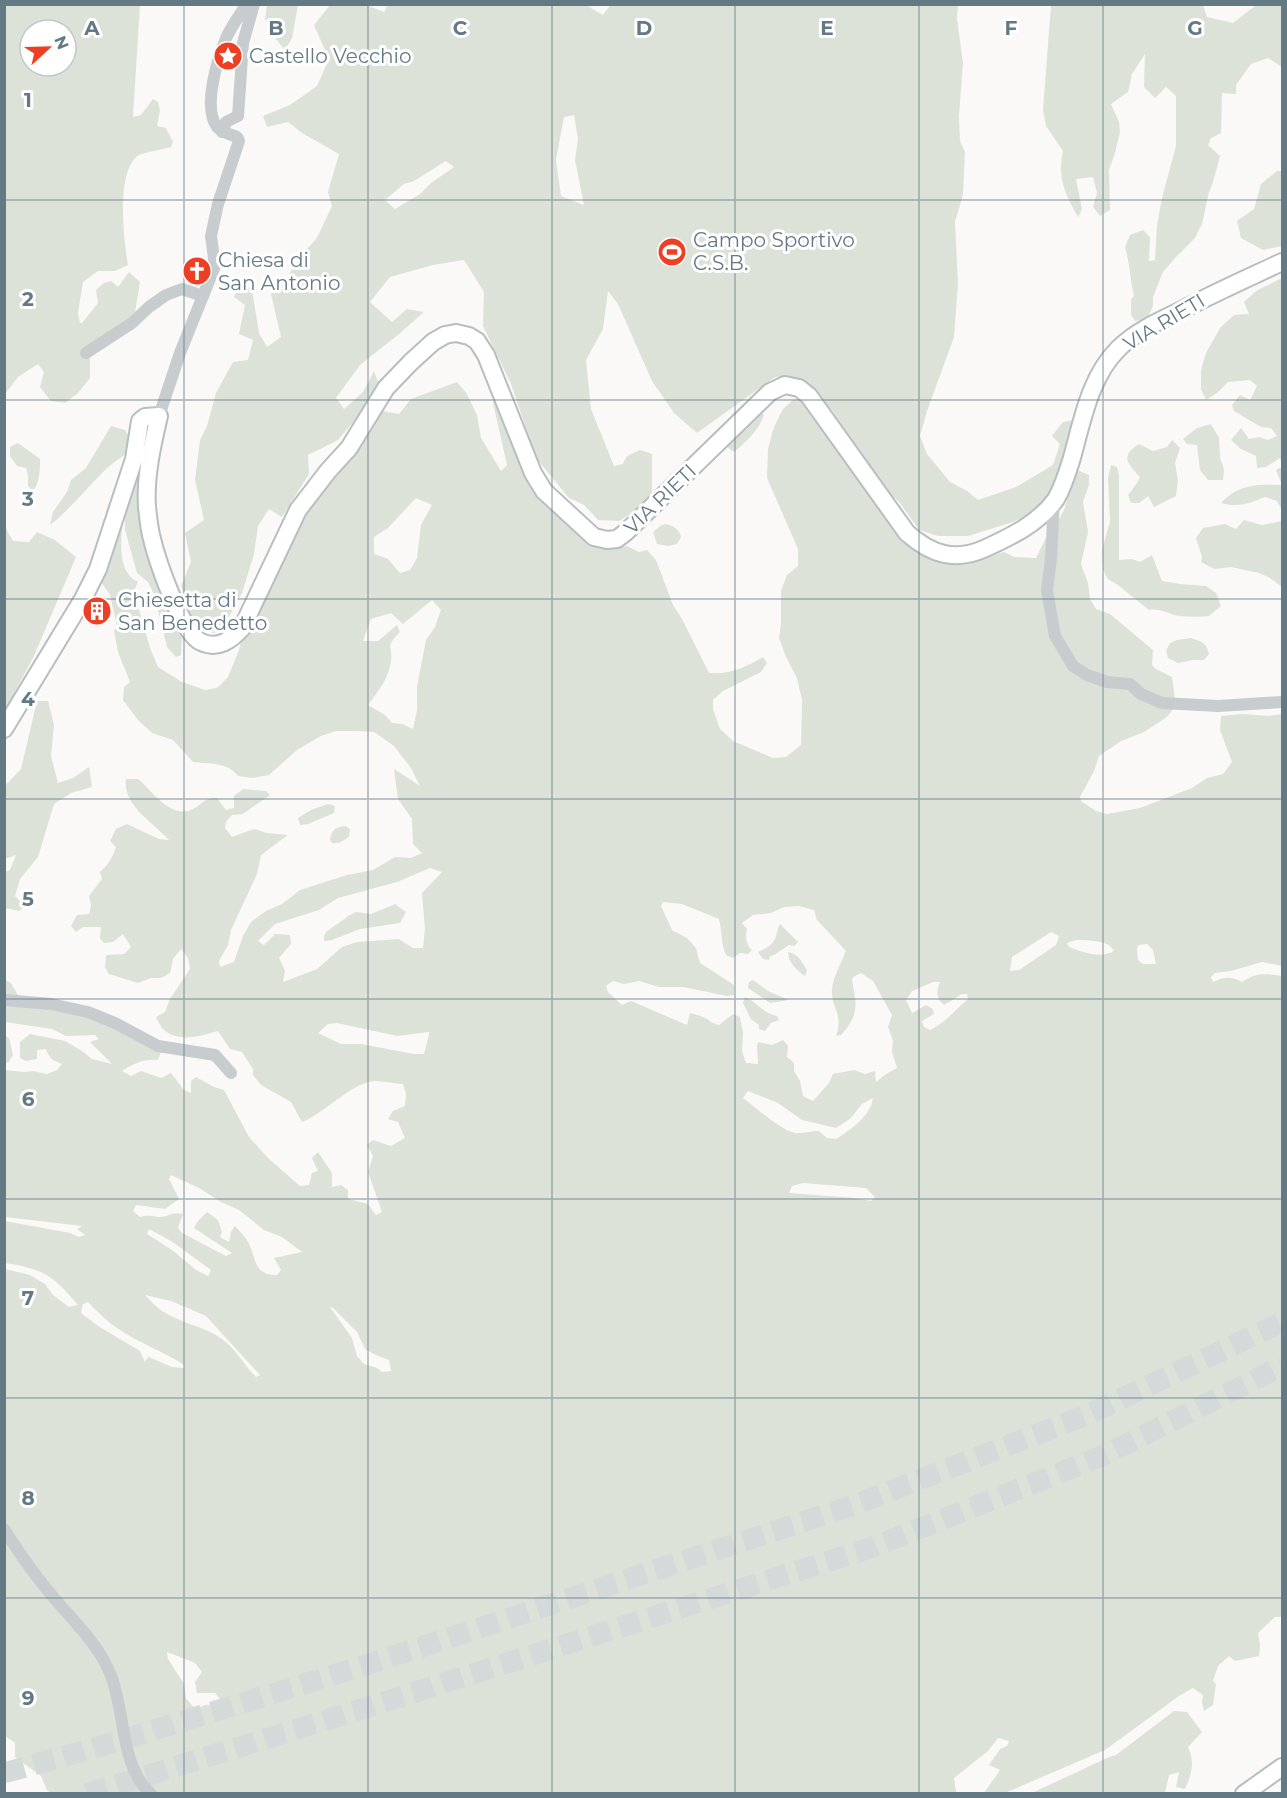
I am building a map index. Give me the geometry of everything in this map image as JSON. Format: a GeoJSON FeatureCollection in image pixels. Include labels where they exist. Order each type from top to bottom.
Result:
{"type":"FeatureCollection","features":[{"type":"Feature","properties":{"kind":"street"},"geometry":{"type":"LineString","coordinates":[[4,729],[83,599],[98,569],[134,459],[140,421],[145,417],[159,416],[180,353],[215,266],[211,236],[218,204],[239,141],[237,137],[222,132],[216,125],[211,102],[215,71],[228,35],[247,4]]}},
{"type":"Feature","properties":{"kind":"street"},"geometry":{"type":"LineString","coordinates":[[222,132],[226,122],[238,116],[243,43],[254,4]]}},
{"type":"Feature","properties":{"kind":"street","name":"VIA RIETI"},"geometry":{"type":"LineString","coordinates":[[159,416],[147,481],[147,506],[151,534],[165,579],[179,612],[190,633],[199,641],[207,644],[224,643],[233,638],[242,628],[298,510],[349,448],[386,388],[433,342],[456,333],[469,336],[477,341],[486,355],[533,473],[544,492],[594,537],[607,540],[617,539],[626,532],[770,392],[785,385],[799,388],[809,396],[907,533],[920,544],[946,555],[975,553],[1017,534],[1040,516],[1054,501],[1061,491],[1098,378],[1106,363],[1118,349],[1153,324],[1282,262]]}},
{"type":"Feature","properties":{"kind":"street"},"geometry":{"type":"LineString","coordinates":[[86,353],[132,323],[166,295],[182,289],[203,296]]}},
{"type":"Feature","properties":{"kind":"street"},"geometry":{"type":"LineString","coordinates":[[1054,501],[1047,590],[1055,636],[1073,666],[1087,675],[1107,682],[1130,684],[1141,694],[1162,704],[1218,706],[1282,702]]}},
{"type":"Feature","properties":{"kind":"street"},"geometry":{"type":"LineString","coordinates":[[4,1000],[51,1004],[88,1012],[115,1023],[158,1046],[214,1055],[231,1073]]}},
{"type":"Feature","properties":{"kind":"street"},"geometry":{"type":"LineString","coordinates":[[4,1529],[48,1591],[104,1658],[116,1689],[134,1770],[152,1794]]}},
{"type":"Feature","properties":{"kind":"street"},"geometry":{"type":"LineString","coordinates":[[1244,1794],[1282,1767]]}},
{"type":"Feature","properties":{"kind":"shaded area"},"geometry":{"type":"Polygon","coordinates":[[[388,4],[584,4],[603,15],[611,4],[958,5],[957,19],[963,63],[959,116],[960,141],[965,152],[963,194],[955,222],[958,284],[954,337],[920,436],[927,454],[950,482],[978,500],[1016,487],[1053,465],[1060,444],[1052,436],[1063,422],[1075,420],[1060,480],[1039,509],[1013,522],[968,536],[938,536],[919,530],[900,503],[881,485],[831,409],[805,383],[789,376],[775,377],[697,433],[674,413],[652,381],[618,304],[608,291],[603,329],[586,360],[591,409],[614,466],[623,464],[627,456],[640,450],[652,454],[652,491],[647,503],[619,521],[598,520],[584,505],[569,498],[536,458],[511,384],[483,326],[484,292],[464,260],[433,265],[390,277],[370,302],[392,322],[407,309],[424,312],[360,365],[336,398],[344,409],[363,392],[374,371],[378,382],[360,414],[338,440],[308,455],[309,474],[282,517],[269,509],[258,526],[254,554],[242,593],[226,622],[214,633],[202,630],[191,615],[181,586],[191,562],[185,533],[204,520],[195,480],[200,440],[207,426],[216,393],[233,362],[248,360],[253,340],[239,334],[245,305],[234,297],[242,280],[252,290],[259,333],[267,347],[281,337],[271,294],[282,284],[317,238],[332,206],[328,192],[339,154],[302,133],[288,122],[267,127],[263,116],[290,105],[317,86],[329,59],[314,25],[330,5],[366,5],[384,12],[388,4]],[[574,115],[564,117],[556,160],[561,196],[584,205],[575,160],[578,139],[574,115]],[[446,161],[414,181],[404,184],[385,200],[395,209],[420,194],[454,167],[446,161]]]}},
{"type":"Feature","properties":{"kind":"shaded area"},"geometry":{"type":"Polygon","coordinates":[[[5,5],[140,5],[133,117],[141,115],[153,99],[158,102],[160,110],[157,126],[166,128],[173,142],[171,147],[139,155],[131,163],[124,190],[123,207],[128,265],[115,271],[98,271],[83,282],[78,313],[80,323],[82,323],[98,303],[96,290],[104,283],[111,281],[118,287],[129,272],[140,282],[135,312],[90,356],[90,378],[78,393],[65,403],[51,401],[40,387],[44,372],[38,364],[18,377],[5,394],[5,5]]]}},
{"type":"Feature","properties":{"kind":"shaded area"},"geometry":{"type":"Polygon","coordinates":[[[267,5],[298,5],[292,38],[285,50],[275,38],[275,25],[265,20],[267,5]]]}},
{"type":"Feature","properties":{"kind":"shaded area"},"geometry":{"type":"Polygon","coordinates":[[[1051,5],[1203,5],[1207,17],[1233,23],[1256,5],[1282,5],[1282,67],[1268,58],[1251,64],[1236,85],[1236,94],[1222,93],[1221,133],[1211,138],[1208,145],[1220,156],[1202,224],[1195,238],[1163,272],[1147,319],[1135,321],[1131,315],[1131,299],[1134,296],[1125,247],[1130,235],[1143,230],[1150,237],[1149,261],[1155,260],[1157,225],[1176,146],[1176,96],[1166,87],[1155,98],[1144,87],[1145,54],[1132,74],[1128,92],[1111,104],[1119,122],[1120,132],[1109,170],[1110,210],[1100,216],[1093,207],[1097,193],[1093,177],[1076,179],[1082,209],[1078,217],[1063,185],[1061,160],[1063,151],[1046,126],[1043,110],[1051,5]]]}},
{"type":"Feature","properties":{"kind":"shaded area"},"geometry":{"type":"Polygon","coordinates":[[[1277,171],[1282,171],[1282,246],[1263,250],[1241,238],[1237,221],[1254,209],[1261,184],[1277,171]]]}},
{"type":"Feature","properties":{"kind":"shaded area"},"geometry":{"type":"Polygon","coordinates":[[[1282,278],[1282,464],[1280,458],[1266,467],[1257,468],[1256,456],[1241,449],[1231,440],[1241,428],[1249,439],[1259,437],[1268,440],[1277,436],[1271,428],[1261,427],[1234,411],[1232,405],[1240,395],[1250,400],[1257,386],[1250,380],[1228,382],[1206,400],[1201,389],[1201,370],[1206,353],[1220,328],[1234,315],[1249,314],[1244,302],[1256,291],[1282,278]]]}},
{"type":"Feature","properties":{"kind":"shaded area"},"geometry":{"type":"Polygon","coordinates":[[[457,382],[467,394],[477,415],[481,438],[501,471],[507,465],[493,403],[495,395],[533,492],[601,545],[618,548],[627,546],[639,552],[647,550],[656,560],[673,605],[709,673],[737,670],[763,657],[767,663],[761,672],[723,691],[713,700],[713,709],[720,729],[733,741],[773,758],[786,757],[801,745],[802,700],[797,678],[779,638],[781,591],[787,575],[798,566],[798,549],[767,478],[768,449],[774,427],[783,409],[794,399],[804,403],[941,561],[965,563],[1004,552],[1014,557],[1036,558],[1049,532],[1056,525],[1064,510],[1077,470],[1089,475],[1089,485],[1083,502],[1088,532],[1081,564],[1088,583],[1090,599],[1096,609],[1110,614],[1153,650],[1152,665],[1172,677],[1176,705],[1167,717],[1144,732],[1121,741],[1099,756],[1080,797],[1081,801],[1096,811],[1107,814],[1140,808],[1192,788],[1207,778],[1223,774],[1232,762],[1220,730],[1221,716],[1282,714],[1282,966],[1262,962],[1215,973],[1211,977],[1213,982],[1228,978],[1242,982],[1262,974],[1282,976],[1282,1617],[1275,1617],[1258,1633],[1259,1656],[1235,1661],[1229,1656],[1218,1666],[1213,1681],[1216,1684],[1213,1705],[1204,1711],[1203,1695],[1193,1688],[1105,1750],[1005,1793],[984,1793],[1000,1770],[989,1765],[1009,1741],[998,1738],[988,1751],[954,1778],[958,1793],[51,1793],[47,1790],[41,1776],[15,1757],[15,1743],[5,1736],[5,1269],[30,1275],[45,1284],[53,1295],[69,1307],[78,1305],[54,1280],[46,1275],[29,1268],[5,1263],[5,1221],[70,1233],[79,1237],[85,1235],[77,1229],[82,1226],[5,1217],[5,1070],[47,1074],[57,1070],[62,1064],[52,1059],[46,1049],[37,1050],[37,1059],[26,1061],[20,1058],[20,1042],[30,1034],[65,1041],[92,1059],[112,1064],[90,1042],[99,1039],[95,1035],[66,1036],[52,1029],[5,1022],[5,980],[11,983],[18,995],[39,1003],[79,1010],[161,1052],[158,1060],[138,1062],[122,1071],[131,1076],[141,1071],[161,1078],[171,1073],[184,1090],[191,1093],[191,1081],[196,1077],[224,1090],[249,1137],[268,1158],[300,1186],[309,1185],[312,1173],[318,1171],[312,1158],[318,1152],[332,1173],[332,1187],[341,1185],[348,1190],[348,1199],[368,1204],[376,1215],[382,1212],[368,1172],[373,1156],[367,1145],[373,1140],[391,1146],[405,1138],[398,1122],[388,1119],[393,1111],[405,1106],[406,1094],[403,1084],[375,1081],[366,1083],[302,1122],[291,1102],[261,1085],[253,1075],[253,1069],[242,1052],[230,1049],[218,1031],[183,1037],[164,1030],[156,1017],[165,1012],[170,999],[190,969],[188,958],[181,949],[173,959],[170,973],[161,978],[151,978],[138,983],[109,974],[105,967],[106,955],[124,954],[131,947],[123,934],[113,942],[104,943],[100,938],[101,927],[83,927],[76,932],[71,926],[77,915],[89,914],[91,906],[89,896],[102,879],[100,872],[110,861],[116,847],[110,841],[116,829],[127,824],[159,839],[169,840],[134,805],[126,788],[126,779],[138,779],[169,807],[183,811],[191,810],[212,798],[217,798],[226,810],[234,808],[234,796],[243,789],[266,791],[270,795],[243,814],[232,815],[226,822],[225,828],[232,837],[254,829],[288,835],[261,855],[257,874],[231,930],[228,945],[219,961],[220,967],[234,962],[243,936],[251,922],[266,911],[282,904],[300,890],[347,875],[373,870],[395,857],[411,858],[422,853],[413,844],[412,819],[398,799],[394,769],[420,786],[411,768],[394,746],[374,732],[336,731],[321,736],[297,750],[269,775],[252,778],[238,776],[224,766],[193,762],[173,740],[152,733],[138,720],[123,700],[124,687],[130,682],[118,652],[114,631],[117,626],[110,595],[102,583],[100,572],[118,524],[122,526],[122,558],[127,572],[138,582],[135,588],[136,599],[158,667],[182,682],[205,690],[217,688],[228,677],[243,633],[290,543],[369,417],[383,411],[399,414],[411,399],[457,382]],[[416,498],[388,528],[374,537],[374,554],[388,559],[400,573],[410,570],[417,558],[421,525],[432,505],[416,498]],[[432,600],[403,624],[391,613],[371,619],[363,641],[378,641],[397,625],[400,632],[391,644],[388,674],[368,705],[385,715],[392,723],[413,729],[417,710],[417,687],[426,640],[435,627],[441,610],[432,600]],[[430,868],[397,882],[338,898],[319,910],[275,924],[258,941],[264,945],[275,934],[290,935],[291,944],[279,958],[285,971],[283,982],[317,969],[342,947],[357,942],[399,939],[413,948],[423,948],[425,929],[422,893],[442,872],[430,868]],[[663,902],[661,906],[672,930],[687,938],[696,948],[700,963],[734,985],[734,995],[727,996],[683,987],[659,987],[639,981],[624,984],[613,981],[606,986],[608,992],[622,1005],[631,1001],[687,1025],[690,1013],[719,1025],[733,1014],[740,1017],[743,1033],[742,1051],[746,1063],[758,1064],[758,1042],[772,1045],[783,1040],[788,1046],[787,1057],[794,1063],[794,1071],[800,1081],[803,1096],[813,1101],[829,1083],[833,1074],[854,1070],[865,1074],[875,1071],[876,1082],[897,1068],[892,1052],[893,1041],[888,1027],[892,1015],[873,981],[861,973],[852,980],[855,997],[854,1016],[841,1035],[836,1036],[838,1016],[832,988],[846,951],[817,920],[814,910],[799,906],[784,907],[771,913],[753,915],[742,923],[747,929],[746,941],[752,950],[748,954],[740,953],[733,958],[726,955],[724,951],[719,919],[682,904],[663,902]],[[1051,932],[1012,957],[1010,971],[1019,970],[1056,945],[1059,936],[1051,932]],[[1076,940],[1067,943],[1069,947],[1097,955],[1114,951],[1107,944],[1097,941],[1076,940]],[[1147,944],[1138,945],[1138,960],[1143,964],[1156,964],[1153,950],[1147,944]],[[933,982],[912,991],[906,1000],[912,1013],[926,1005],[933,1009],[934,1014],[922,1021],[924,1027],[930,1030],[968,999],[967,994],[962,994],[944,1005],[937,995],[940,982],[933,982]],[[337,1023],[328,1024],[318,1033],[341,1044],[361,1044],[424,1054],[429,1032],[397,1036],[337,1023]],[[748,1091],[743,1098],[789,1131],[797,1133],[819,1131],[827,1138],[836,1139],[864,1117],[873,1098],[862,1104],[851,1118],[836,1128],[802,1120],[778,1103],[748,1091]],[[171,1175],[169,1179],[179,1199],[165,1209],[136,1205],[133,1211],[140,1217],[183,1214],[178,1228],[182,1233],[226,1256],[232,1253],[194,1228],[207,1212],[218,1220],[222,1232],[220,1237],[229,1242],[235,1226],[247,1240],[257,1265],[269,1274],[277,1275],[281,1270],[274,1258],[302,1252],[282,1237],[264,1230],[239,1210],[171,1175]],[[803,1183],[792,1186],[789,1193],[855,1198],[871,1201],[875,1197],[866,1188],[803,1183]],[[149,1229],[147,1234],[172,1250],[196,1270],[208,1276],[211,1270],[171,1241],[149,1229]],[[145,1295],[160,1309],[222,1339],[232,1347],[256,1377],[260,1375],[206,1316],[171,1301],[145,1295]],[[88,1302],[83,1304],[81,1313],[140,1351],[145,1362],[148,1357],[172,1367],[184,1368],[184,1365],[176,1360],[113,1325],[88,1302]],[[330,1307],[352,1338],[357,1356],[364,1364],[382,1372],[391,1371],[389,1360],[365,1349],[357,1332],[330,1307]],[[167,1652],[168,1659],[184,1684],[186,1698],[195,1709],[205,1705],[224,1704],[215,1693],[197,1693],[195,1682],[202,1672],[195,1663],[167,1652]]]}},
{"type":"Feature","properties":{"kind":"shaded area"},"geometry":{"type":"Polygon","coordinates":[[[760,412],[764,415],[752,435],[734,452],[728,448],[727,439],[760,412]]]}},
{"type":"Feature","properties":{"kind":"shaded area"},"geometry":{"type":"Polygon","coordinates":[[[1211,424],[1219,438],[1220,458],[1224,469],[1223,480],[1208,480],[1200,470],[1197,445],[1187,444],[1183,439],[1197,428],[1211,424]]]}},
{"type":"Feature","properties":{"kind":"shaded area"},"geometry":{"type":"Polygon","coordinates":[[[111,426],[125,430],[132,448],[103,472],[50,525],[53,512],[67,492],[71,480],[86,468],[111,426]]]}},
{"type":"Feature","properties":{"kind":"shaded area"},"geometry":{"type":"Polygon","coordinates":[[[1172,440],[1180,448],[1175,463],[1178,480],[1176,496],[1154,507],[1148,496],[1139,503],[1131,503],[1128,495],[1140,477],[1129,464],[1129,452],[1139,444],[1153,451],[1167,447],[1172,440]]]}},
{"type":"Feature","properties":{"kind":"shaded area"},"geometry":{"type":"Polygon","coordinates":[[[18,443],[40,459],[40,472],[33,491],[28,486],[26,468],[17,466],[10,456],[10,447],[18,443]]]}},
{"type":"Feature","properties":{"kind":"shaded area"},"geometry":{"type":"Polygon","coordinates":[[[142,456],[174,621],[182,637],[181,655],[176,657],[167,647],[154,594],[148,582],[137,573],[125,530],[125,511],[142,456]]]}},
{"type":"Feature","properties":{"kind":"shaded area"},"geometry":{"type":"Polygon","coordinates":[[[1111,465],[1117,467],[1119,474],[1119,560],[1132,559],[1140,562],[1152,555],[1162,581],[1206,586],[1216,593],[1221,606],[1209,616],[1179,616],[1161,610],[1149,610],[1108,579],[1103,570],[1102,550],[1110,522],[1108,478],[1111,465]]]}},
{"type":"Feature","properties":{"kind":"shaded area"},"geometry":{"type":"Polygon","coordinates":[[[1282,467],[1282,485],[1276,470],[1282,467]]]}},
{"type":"Feature","properties":{"kind":"shaded area"},"geometry":{"type":"Polygon","coordinates":[[[1282,485],[1282,508],[1277,501],[1265,497],[1238,505],[1221,503],[1234,492],[1249,486],[1282,485]]]}},
{"type":"Feature","properties":{"kind":"shaded area"},"geometry":{"type":"Polygon","coordinates":[[[1244,520],[1262,525],[1282,521],[1282,587],[1259,573],[1231,567],[1214,569],[1201,562],[1202,557],[1196,538],[1203,528],[1225,524],[1236,529],[1244,520]]]}},
{"type":"Feature","properties":{"kind":"shaded area"},"geometry":{"type":"Polygon","coordinates":[[[665,524],[679,531],[681,537],[677,544],[668,546],[657,544],[653,532],[665,524]]]}},
{"type":"Feature","properties":{"kind":"shaded area"},"geometry":{"type":"Polygon","coordinates":[[[4,525],[13,541],[29,542],[37,532],[55,540],[76,557],[34,656],[5,710],[4,525]]]}},
{"type":"Feature","properties":{"kind":"shaded area"},"geometry":{"type":"Polygon","coordinates":[[[1191,638],[1205,645],[1209,654],[1204,660],[1178,663],[1168,658],[1166,651],[1170,643],[1191,638]]]}},
{"type":"Feature","properties":{"kind":"shaded area"},"geometry":{"type":"Polygon","coordinates":[[[37,701],[48,701],[54,725],[51,756],[58,783],[73,778],[89,767],[92,787],[71,793],[54,804],[38,857],[20,879],[15,896],[25,907],[19,911],[5,908],[5,872],[10,870],[16,855],[5,859],[5,786],[21,769],[37,701]]]}},
{"type":"Feature","properties":{"kind":"shaded area"},"geometry":{"type":"Polygon","coordinates":[[[328,804],[335,806],[334,813],[300,825],[298,818],[328,804]]]}},
{"type":"Feature","properties":{"kind":"shaded area"},"geometry":{"type":"Polygon","coordinates":[[[345,826],[350,829],[349,837],[339,843],[332,843],[331,834],[336,828],[345,826]]]}},
{"type":"Feature","properties":{"kind":"shaded area"},"geometry":{"type":"Polygon","coordinates":[[[395,904],[406,912],[400,923],[360,929],[324,941],[326,932],[350,915],[356,912],[371,914],[395,904]]]}},
{"type":"Feature","properties":{"kind":"shaded area"},"geometry":{"type":"Polygon","coordinates":[[[780,924],[798,942],[770,956],[769,960],[763,959],[758,952],[773,942],[780,924]]]}},
{"type":"Feature","properties":{"kind":"shaded area"},"geometry":{"type":"Polygon","coordinates":[[[788,952],[795,954],[801,961],[807,970],[805,976],[794,966],[788,952]]]}},
{"type":"Feature","properties":{"kind":"shaded area"},"geometry":{"type":"Polygon","coordinates":[[[753,980],[768,991],[789,1000],[770,1003],[748,988],[749,982],[753,980]]]}},
{"type":"Feature","properties":{"kind":"shaded area"},"geometry":{"type":"Polygon","coordinates":[[[745,997],[768,1013],[777,1016],[779,1020],[771,1023],[765,1031],[759,1029],[759,1025],[751,1019],[743,1003],[745,997]]]}},
{"type":"Feature","properties":{"kind":"shaded area"},"geometry":{"type":"Polygon","coordinates":[[[4,1035],[9,1038],[13,1055],[8,1063],[5,1062],[4,1035]]]}},
{"type":"Feature","properties":{"kind":"shaded area"},"geometry":{"type":"Polygon","coordinates":[[[1174,1711],[1187,1712],[1202,1732],[1188,1747],[1192,1768],[1185,1789],[1176,1787],[1179,1772],[1169,1775],[1165,1793],[1032,1793],[1116,1755],[1174,1711]]]}},
{"type":"Feature","properties":{"kind":"tunnel"},"geometry":{"type":"LineString","coordinates":[[4,1773],[115,1742],[369,1664],[857,1504],[1089,1414],[1282,1322]]}},
{"type":"Feature","properties":{"kind":"tunnel"},"geometry":{"type":"LineString","coordinates":[[87,1794],[873,1547],[1102,1456],[1282,1366]]}},
{"type":"Feature","properties":{"kind":"place","name":"Castello Vecchio"},"geometry":{"type":"Point","coordinates":[228,56]}},
{"type":"Feature","properties":{"kind":"place","name":"Campo Sportivo C.S.B."},"geometry":{"type":"Point","coordinates":[672,252]}},
{"type":"Feature","properties":{"kind":"place","name":"Chiesa di San Antonio"},"geometry":{"type":"Point","coordinates":[197,271]}},
{"type":"Feature","properties":{"kind":"place","name":"Chiesetta di San Benedetto"},"geometry":{"type":"Point","coordinates":[97,611]}}]}
